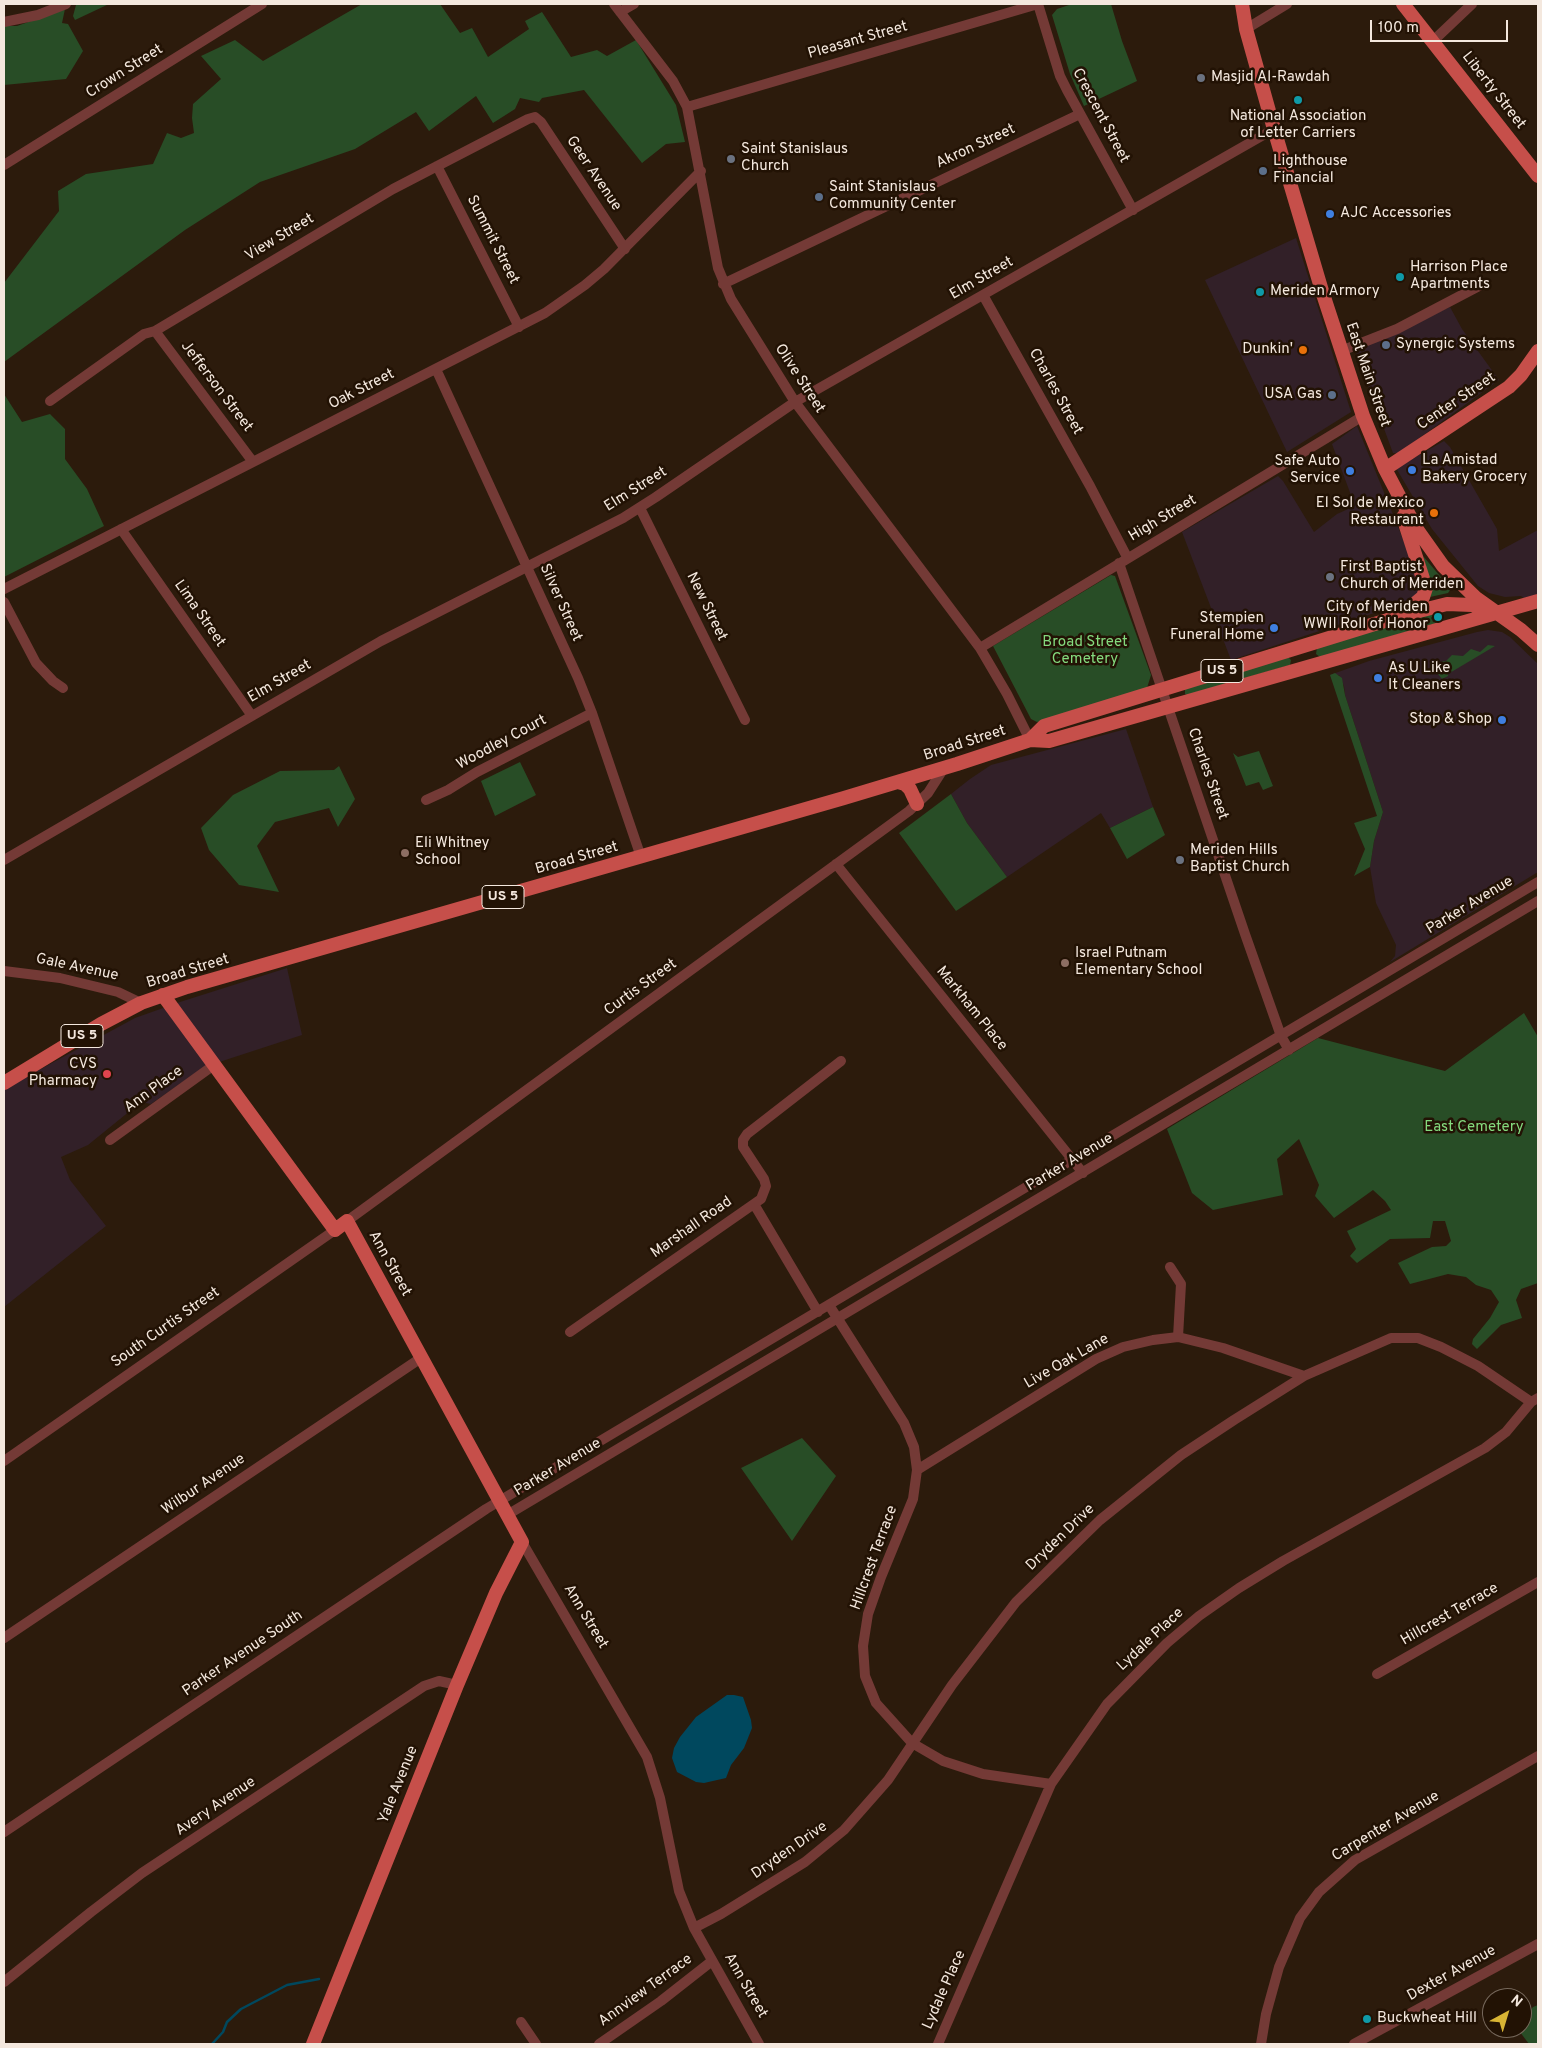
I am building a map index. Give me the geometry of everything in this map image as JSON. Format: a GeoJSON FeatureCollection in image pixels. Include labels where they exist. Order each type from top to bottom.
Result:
{"type":"FeatureCollection","features":[{"type":"Feature","properties":{"kind":"main road","name":"East Main Street"},"geometry":{"type":"LineString","coordinates":[[1242,4],[1246,28],[1274,129],[1341,351],[1362,416],[1395,491],[1420,534],[1443,566],[1460,584],[1538,644]]}},
{"type":"Feature","properties":{"kind":"main road","name":"Liberty Street"},"geometry":{"type":"LineString","coordinates":[[1403,4],[1434,41],[1538,176]]}},
{"type":"Feature","properties":{"kind":"main road","name":"Center Street"},"geometry":{"type":"LineString","coordinates":[[1385,469],[1509,387],[1538,351]]}},
{"type":"Feature","properties":{"kind":"main road"},"geometry":{"type":"LineString","coordinates":[[1395,491],[1426,588],[1423,598],[1400,616]]}},
{"type":"Feature","properties":{"kind":"main road","name":"Broad Street"},"geometry":{"type":"LineString","coordinates":[[4,1083],[100,1024],[141,1003],[163,995],[898,782],[1030,740],[1049,741],[1538,601]]}},
{"type":"Feature","properties":{"kind":"main road","name":"Broad Street"},"geometry":{"type":"LineString","coordinates":[[1030,740],[1044,726],[1400,616],[1453,604],[1472,606],[1497,613]]}},
{"type":"Feature","properties":{"kind":"main road"},"geometry":{"type":"LineString","coordinates":[[1301,646],[1307,668]]}},
{"type":"Feature","properties":{"kind":"main road"},"geometry":{"type":"LineString","coordinates":[[898,782],[905,784],[910,789],[917,804]]}},
{"type":"Feature","properties":{"kind":"main road"},"geometry":{"type":"LineString","coordinates":[[163,995],[335,1230]]}},
{"type":"Feature","properties":{"kind":"main road","name":"South Curtis Street"},"geometry":{"type":"LineString","coordinates":[[335,1230],[347,1221]]}},
{"type":"Feature","properties":{"kind":"main road","name":"Ann Street"},"geometry":{"type":"LineString","coordinates":[[347,1221],[522,1542]]}},
{"type":"Feature","properties":{"kind":"main road","name":"Yale Avenue"},"geometry":{"type":"LineString","coordinates":[[313,2044],[457,1684],[496,1592],[522,1542]]}},
{"type":"Feature","properties":{"kind":"street"},"geometry":{"type":"LineString","coordinates":[[4,22],[38,15],[66,4]]}},
{"type":"Feature","properties":{"kind":"street","name":"Crown Street"},"geometry":{"type":"LineString","coordinates":[[4,165],[262,4]]}},
{"type":"Feature","properties":{"kind":"street"},"geometry":{"type":"LineString","coordinates":[[617,8],[634,4]]}},
{"type":"Feature","properties":{"kind":"street","name":"Pleasant Street"},"geometry":{"type":"LineString","coordinates":[[687,106],[1038,4]]}},
{"type":"Feature","properties":{"kind":"street","name":"Crescent Street"},"geometry":{"type":"LineString","coordinates":[[1038,4],[1060,76],[1133,210]]}},
{"type":"Feature","properties":{"kind":"street"},"geometry":{"type":"LineString","coordinates":[[1246,28],[1287,4]]}},
{"type":"Feature","properties":{"kind":"street"},"geometry":{"type":"LineString","coordinates":[[1434,41],[1472,4]]}},
{"type":"Feature","properties":{"kind":"street","name":"Olive Street"},"geometry":{"type":"LineString","coordinates":[[617,8],[673,81],[687,106],[718,268],[723,284],[795,402],[980,648],[1007,694],[1030,740]]}},
{"type":"Feature","properties":{"kind":"street","name":"Akron Street"},"geometry":{"type":"LineString","coordinates":[[723,284],[1080,114]]}},
{"type":"Feature","properties":{"kind":"street","name":"View Street"},"geometry":{"type":"LineString","coordinates":[[50,401],[135,340],[155,331],[368,203],[528,118],[535,118]]}},
{"type":"Feature","properties":{"kind":"street","name":"Geer Avenue"},"geometry":{"type":"LineString","coordinates":[[535,118],[541,122],[625,249]]}},
{"type":"Feature","properties":{"kind":"street","name":"Elm Street"},"geometry":{"type":"LineString","coordinates":[[4,860],[381,641],[640,508],[795,402],[1274,129]]}},
{"type":"Feature","properties":{"kind":"street","name":"Summit Street"},"geometry":{"type":"LineString","coordinates":[[437,166],[520,327]]}},
{"type":"Feature","properties":{"kind":"street","name":"Oak Street"},"geometry":{"type":"LineString","coordinates":[[4,590],[545,313],[585,285],[625,249],[700,171]]}},
{"type":"Feature","properties":{"kind":"street"},"geometry":{"type":"LineString","coordinates":[[1341,351],[1397,330],[1479,286]]}},
{"type":"Feature","properties":{"kind":"street","name":"Charles Street"},"geometry":{"type":"LineString","coordinates":[[983,295],[1090,486],[1123,560],[1168,707],[1282,1036],[1289,1050]]}},
{"type":"Feature","properties":{"kind":"street","name":"Jefferson Street"},"geometry":{"type":"LineString","coordinates":[[155,331],[253,462]]}},
{"type":"Feature","properties":{"kind":"street","name":"Silver Street"},"geometry":{"type":"LineString","coordinates":[[436,369],[527,566],[592,713],[640,857]]}},
{"type":"Feature","properties":{"kind":"street","name":"High Street"},"geometry":{"type":"LineString","coordinates":[[980,648],[1362,416]]}},
{"type":"Feature","properties":{"kind":"street","name":"New Street"},"geometry":{"type":"LineString","coordinates":[[640,508],[745,720]]}},
{"type":"Feature","properties":{"kind":"street","name":"Lima Street"},"geometry":{"type":"LineString","coordinates":[[121,529],[252,716]]}},
{"type":"Feature","properties":{"kind":"street"},"geometry":{"type":"LineString","coordinates":[[4,602],[36,663],[53,681],[63,688]]}},
{"type":"Feature","properties":{"kind":"street","name":"Woodley Court"},"geometry":{"type":"LineString","coordinates":[[426,800],[592,713]]}},
{"type":"Feature","properties":{"kind":"street","name":"Curtis Street"},"geometry":{"type":"LineString","coordinates":[[347,1221],[917,804],[931,789],[944,768]]}},
{"type":"Feature","properties":{"kind":"street","name":"Markham Place"},"geometry":{"type":"LineString","coordinates":[[836,864],[1083,1173]]}},
{"type":"Feature","properties":{"kind":"street","name":"Parker Avenue"},"geometry":{"type":"LineString","coordinates":[[499,1501],[1538,882]]}},
{"type":"Feature","properties":{"kind":"street","name":"Parker Avenue"},"geometry":{"type":"LineString","coordinates":[[507,1515],[1538,902]]}},
{"type":"Feature","properties":{"kind":"street"},"geometry":{"type":"LineString","coordinates":[[1416,955],[1425,969]]}},
{"type":"Feature","properties":{"kind":"street","name":"Gale Avenue"},"geometry":{"type":"LineString","coordinates":[[4,971],[60,978],[118,992],[141,1003]]}},
{"type":"Feature","properties":{"kind":"street"},"geometry":{"type":"LineString","coordinates":[[754,1204],[761,1199],[766,1186],[764,1179],[743,1147],[743,1140],[746,1134],[841,1061]]}},
{"type":"Feature","properties":{"kind":"street","name":"Ann Place"},"geometry":{"type":"LineString","coordinates":[[110,1140],[214,1065]]}},
{"type":"Feature","properties":{"kind":"street"},"geometry":{"type":"LineString","coordinates":[[1187,1092],[1195,1106]]}},
{"type":"Feature","properties":{"kind":"street","name":"Marshall Road"},"geometry":{"type":"LineString","coordinates":[[570,1332],[754,1204],[818,1312]]}},
{"type":"Feature","properties":{"kind":"street","name":"South Curtis Street"},"geometry":{"type":"LineString","coordinates":[[4,1461],[335,1230]]}},
{"type":"Feature","properties":{"kind":"street"},"geometry":{"type":"LineString","coordinates":[[952,1232],[961,1246]]}},
{"type":"Feature","properties":{"kind":"street"},"geometry":{"type":"LineString","coordinates":[[1170,1267],[1182,1284],[1178,1337]]}},
{"type":"Feature","properties":{"kind":"street","name":"Hillcrest Terrace"},"geometry":{"type":"LineString","coordinates":[[829,1305],[904,1423],[914,1447],[917,1470],[913,1499],[868,1614],[863,1646],[865,1676],[876,1703],[912,1744],[943,1761],[983,1774],[1050,1784]]}},
{"type":"Feature","properties":{"kind":"street","name":"Live Oak Lane"},"geometry":{"type":"LineString","coordinates":[[917,1470],[1096,1359],[1123,1347],[1152,1340],[1178,1337],[1223,1348],[1304,1376]]}},
{"type":"Feature","properties":{"kind":"street","name":"Dryden Drive"},"geometry":{"type":"LineString","coordinates":[[694,1928],[774,1882],[825,1847],[844,1830],[874,1798],[952,1685],[1016,1602],[1100,1520],[1181,1455],[1304,1376],[1391,1338],[1418,1338],[1441,1347],[1478,1366],[1535,1400]]}},
{"type":"Feature","properties":{"kind":"street","name":"Wilbur Avenue"},"geometry":{"type":"LineString","coordinates":[[4,1638],[421,1358]]}},
{"type":"Feature","properties":{"kind":"street"},"geometry":{"type":"LineString","coordinates":[[722,1369],[730,1383]]}},
{"type":"Feature","properties":{"kind":"street","name":"Lydale Place"},"geometry":{"type":"LineString","coordinates":[[938,2044],[1050,1784],[1107,1704],[1167,1643],[1199,1616],[1239,1588],[1283,1561],[1485,1448],[1506,1432],[1535,1400]]}},
{"type":"Feature","properties":{"kind":"street","name":"Parker Avenue"},"geometry":{"type":"LineString","coordinates":[[616,1432],[624,1446]]}},
{"type":"Feature","properties":{"kind":"street","name":"Parker Avenue South"},"geometry":{"type":"LineString","coordinates":[[4,1832],[499,1501]]}},
{"type":"Feature","properties":{"kind":"street","name":"Ann Street"},"geometry":{"type":"LineString","coordinates":[[522,1542],[647,1757],[660,1798],[679,1891],[694,1928],[759,2044]]}},
{"type":"Feature","properties":{"kind":"street","name":"Hillcrest Terrace"},"geometry":{"type":"LineString","coordinates":[[1376,1674],[1538,1582]]}},
{"type":"Feature","properties":{"kind":"street","name":"Avery Avenue"},"geometry":{"type":"LineString","coordinates":[[4,1982],[142,1873],[424,1686],[438,1682],[457,1684]]}},
{"type":"Feature","properties":{"kind":"street","name":"Carpenter Avenue"},"geometry":{"type":"LineString","coordinates":[[1261,2044],[1271,1989],[1292,1933],[1308,1905],[1325,1886],[1342,1870],[1362,1856],[1538,1756]]}},
{"type":"Feature","properties":{"kind":"street","name":"Dexter Avenue"},"geometry":{"type":"LineString","coordinates":[[1354,2044],[1538,1944]]}},
{"type":"Feature","properties":{"kind":"street","name":"Annview Terrace"},"geometry":{"type":"LineString","coordinates":[[599,2044],[661,2001],[712,1961]]}},
{"type":"Feature","properties":{"kind":"street"},"geometry":{"type":"LineString","coordinates":[[521,2022],[536,2044]]}},
{"type":"Feature","properties":{"kind":"shaded area"},"geometry":{"type":"Polygon","coordinates":[[[1296,238],[1351,412],[1287,452],[1205,280],[1296,238]]]}},
{"type":"Feature","properties":{"kind":"shaded area"},"geometry":{"type":"Polygon","coordinates":[[[1450,307],[1462,329],[1499,380],[1399,453],[1393,453],[1355,350],[1450,307]]]}},
{"type":"Feature","properties":{"kind":"shaded area"},"geometry":{"type":"Polygon","coordinates":[[[1357,426],[1418,576],[1419,590],[1414,600],[1231,660],[1182,532],[1278,476],[1283,481],[1314,532],[1337,514],[1355,506],[1332,444],[1357,426]]]}},
{"type":"Feature","properties":{"kind":"shaded area"},"geometry":{"type":"Polygon","coordinates":[[[1444,441],[1450,447],[1497,529],[1499,551],[1538,530],[1538,609],[1521,596],[1505,597],[1489,593],[1478,586],[1432,529],[1396,468],[1444,441]]]}},
{"type":"Feature","properties":{"kind":"shaded area"},"geometry":{"type":"Polygon","coordinates":[[[1488,630],[1502,632],[1510,637],[1538,664],[1538,872],[1390,962],[1395,956],[1396,945],[1376,903],[1370,867],[1374,841],[1383,812],[1345,695],[1344,686],[1339,675],[1330,675],[1369,661],[1488,630]]]}},
{"type":"Feature","properties":{"kind":"shaded area"},"geometry":{"type":"Polygon","coordinates":[[[1126,729],[1153,807],[1110,828],[1101,813],[1007,877],[967,823],[951,794],[991,765],[1126,729]]]}},
{"type":"Feature","properties":{"kind":"shaded area"},"geometry":{"type":"Polygon","coordinates":[[[287,968],[302,1035],[204,1067],[151,1104],[141,1102],[88,1145],[61,1157],[70,1180],[106,1226],[4,1307],[4,1089],[135,1018],[287,968]]]}},
{"type":"Feature","properties":{"kind":"green space"},"geometry":{"type":"Polygon","coordinates":[[[109,4],[75,20],[73,16],[76,5],[109,4]]]}},
{"type":"Feature","properties":{"kind":"green space"},"geometry":{"type":"Polygon","coordinates":[[[362,4],[440,4],[460,33],[472,28],[488,57],[529,29],[525,21],[542,12],[571,57],[597,50],[607,56],[636,40],[676,105],[685,142],[666,144],[642,163],[584,90],[542,98],[539,102],[520,98],[515,109],[493,123],[476,96],[429,131],[416,112],[355,149],[260,182],[185,230],[4,362],[4,283],[59,211],[58,191],[86,174],[153,164],[167,133],[181,138],[194,133],[193,104],[221,79],[201,56],[235,40],[263,61],[362,4]]]}},
{"type":"Feature","properties":{"kind":"green space"},"geometry":{"type":"Polygon","coordinates":[[[1072,4],[1111,4],[1137,81],[1084,106],[1070,74],[1052,15],[1057,9],[1072,4]]]}},
{"type":"Feature","properties":{"kind":"green space"},"geometry":{"type":"Polygon","coordinates":[[[65,9],[62,23],[68,24],[83,51],[66,79],[4,85],[4,26],[17,26],[65,9]]]}},
{"type":"Feature","properties":{"kind":"green space"},"geometry":{"type":"Polygon","coordinates":[[[4,394],[22,422],[50,414],[65,429],[65,459],[87,489],[104,526],[4,577],[4,394]]]}},
{"type":"Feature","properties":{"kind":"green space"},"geometry":{"type":"Polygon","coordinates":[[[1423,556],[1451,589],[1448,593],[1430,597],[1431,585],[1423,556]]]}},
{"type":"Feature","properties":{"kind":"green space","name":"Broad Street Cemetery"},"geometry":{"type":"Polygon","coordinates":[[[1111,575],[1115,576],[1151,675],[1147,688],[1041,721],[1037,722],[1031,719],[993,646],[1111,575]]]}},
{"type":"Feature","properties":{"kind":"green space"},"geometry":{"type":"Polygon","coordinates":[[[1435,612],[1431,618],[1433,622],[1437,623],[1320,657],[1316,654],[1317,648],[1435,612]]]}},
{"type":"Feature","properties":{"kind":"green space"},"geometry":{"type":"Polygon","coordinates":[[[1488,645],[1495,646],[1442,679],[1438,674],[1440,662],[1446,661],[1452,655],[1463,656],[1471,649],[1480,652],[1488,645]]]}},
{"type":"Feature","properties":{"kind":"green space"},"geometry":{"type":"Polygon","coordinates":[[[1288,657],[1291,660],[1290,665],[1185,694],[1185,689],[1288,657]]]}},
{"type":"Feature","properties":{"kind":"green space"},"geometry":{"type":"Polygon","coordinates":[[[1335,673],[1342,678],[1345,695],[1383,812],[1374,841],[1370,867],[1354,876],[1365,849],[1354,823],[1377,816],[1330,675],[1335,673]]]}},
{"type":"Feature","properties":{"kind":"green space"},"geometry":{"type":"Polygon","coordinates":[[[1259,751],[1273,786],[1263,790],[1259,782],[1246,786],[1233,753],[1238,757],[1259,751]]]}},
{"type":"Feature","properties":{"kind":"green space"},"geometry":{"type":"Polygon","coordinates":[[[520,762],[536,795],[495,816],[481,781],[520,762]]]}},
{"type":"Feature","properties":{"kind":"green space"},"geometry":{"type":"Polygon","coordinates":[[[339,766],[355,799],[338,827],[329,808],[275,822],[257,846],[279,892],[239,885],[209,850],[201,828],[233,795],[280,771],[334,770],[339,766]]]}},
{"type":"Feature","properties":{"kind":"green space"},"geometry":{"type":"Polygon","coordinates":[[[951,794],[967,823],[1007,877],[956,911],[899,833],[951,794]]]}},
{"type":"Feature","properties":{"kind":"green space"},"geometry":{"type":"Polygon","coordinates":[[[1153,807],[1165,835],[1127,859],[1110,828],[1153,807]]]}},
{"type":"Feature","properties":{"kind":"green space","name":"East Cemetery"},"geometry":{"type":"Polygon","coordinates":[[[1524,1013],[1538,1037],[1538,1283],[1521,1289],[1516,1300],[1522,1318],[1501,1325],[1477,1349],[1472,1344],[1473,1339],[1490,1318],[1499,1302],[1491,1290],[1476,1285],[1466,1277],[1448,1274],[1410,1284],[1398,1263],[1432,1247],[1446,1246],[1451,1241],[1445,1221],[1433,1221],[1430,1238],[1390,1239],[1357,1263],[1350,1256],[1356,1249],[1347,1231],[1391,1210],[1385,1201],[1373,1190],[1334,1218],[1315,1196],[1319,1185],[1299,1139],[1277,1159],[1283,1195],[1213,1210],[1192,1193],[1167,1129],[1318,1038],[1445,1071],[1524,1013]]]}},
{"type":"Feature","properties":{"kind":"green space"},"geometry":{"type":"Polygon","coordinates":[[[802,1438],[836,1476],[792,1541],[741,1468],[802,1438]]]}},
{"type":"Feature","properties":{"kind":"green space"},"geometry":{"type":"Polygon","coordinates":[[[1538,2005],[1538,2044],[1529,2044],[1524,2038],[1532,2038],[1533,2007],[1538,2005]]]}},
{"type":"Feature","properties":{"kind":"water"},"geometry":{"type":"Polygon","coordinates":[[[727,1695],[743,1697],[752,1728],[744,1748],[731,1765],[726,1778],[704,1783],[696,1782],[677,1772],[672,1758],[674,1748],[696,1717],[727,1695]]]}},
{"type":"Feature","properties":{"kind":"waterway"},"geometry":{"type":"LineString","coordinates":[[212,2044],[223,2032],[227,2022],[241,2009],[287,1985],[319,1979]]}},
{"type":"Feature","properties":{"kind":"place","name":"Masjid Al-Rawdah"},"geometry":{"type":"Point","coordinates":[1201,78]}},
{"type":"Feature","properties":{"kind":"place","name":"National Association of Letter Carriers"},"geometry":{"type":"Point","coordinates":[1298,100]}},
{"type":"Feature","properties":{"kind":"place","name":"Saint Stanislaus Church"},"geometry":{"type":"Point","coordinates":[731,159]}},
{"type":"Feature","properties":{"kind":"place","name":"Lighthouse Financial"},"geometry":{"type":"Point","coordinates":[1263,171]}},
{"type":"Feature","properties":{"kind":"place","name":"Saint Stanislaus Community Center"},"geometry":{"type":"Point","coordinates":[819,197]}},
{"type":"Feature","properties":{"kind":"place","name":"AJC Accessories"},"geometry":{"type":"Point","coordinates":[1330,214]}},
{"type":"Feature","properties":{"kind":"place","name":"Harrison Place Apartments"},"geometry":{"type":"Point","coordinates":[1400,277]}},
{"type":"Feature","properties":{"kind":"place","name":"Meriden Armory"},"geometry":{"type":"Point","coordinates":[1260,292]}},
{"type":"Feature","properties":{"kind":"place","name":"Synergic Systems"},"geometry":{"type":"Point","coordinates":[1386,345]}},
{"type":"Feature","properties":{"kind":"place","name":"Dunkin'"},"geometry":{"type":"Point","coordinates":[1303,350]}},
{"type":"Feature","properties":{"kind":"place","name":"USA Gas"},"geometry":{"type":"Point","coordinates":[1332,395]}},
{"type":"Feature","properties":{"kind":"place","name":"La Amistad Bakery Grocery"},"geometry":{"type":"Point","coordinates":[1412,470]}},
{"type":"Feature","properties":{"kind":"place","name":"Safe Auto Service"},"geometry":{"type":"Point","coordinates":[1350,471]}},
{"type":"Feature","properties":{"kind":"place","name":"El Sol de Mexico Restaurant"},"geometry":{"type":"Point","coordinates":[1434,513]}},
{"type":"Feature","properties":{"kind":"place","name":"First Baptist Church of Meriden"},"geometry":{"type":"Point","coordinates":[1330,577]}},
{"type":"Feature","properties":{"kind":"place","name":"City of Meriden WWII Roll of Honor"},"geometry":{"type":"Point","coordinates":[1438,617]}},
{"type":"Feature","properties":{"kind":"place","name":"Stempien Funeral Home"},"geometry":{"type":"Point","coordinates":[1274,628]}},
{"type":"Feature","properties":{"kind":"place","name":"As U Like It Cleaners"},"geometry":{"type":"Point","coordinates":[1378,678]}},
{"type":"Feature","properties":{"kind":"place","name":"Stop & Shop"},"geometry":{"type":"Point","coordinates":[1502,720]}},
{"type":"Feature","properties":{"kind":"place","name":"Eli Whitney School"},"geometry":{"type":"Point","coordinates":[405,853]}},
{"type":"Feature","properties":{"kind":"place","name":"Meriden Hills Baptist Church"},"geometry":{"type":"Point","coordinates":[1180,860]}},
{"type":"Feature","properties":{"kind":"place","name":"Israel Putnam Elementary School"},"geometry":{"type":"Point","coordinates":[1065,963]}},
{"type":"Feature","properties":{"kind":"place","name":"CVS Pharmacy"},"geometry":{"type":"Point","coordinates":[107,1074]}},
{"type":"Feature","properties":{"kind":"place","name":"Buckwheat Hill"},"geometry":{"type":"Point","coordinates":[1367,2019]}}]}
